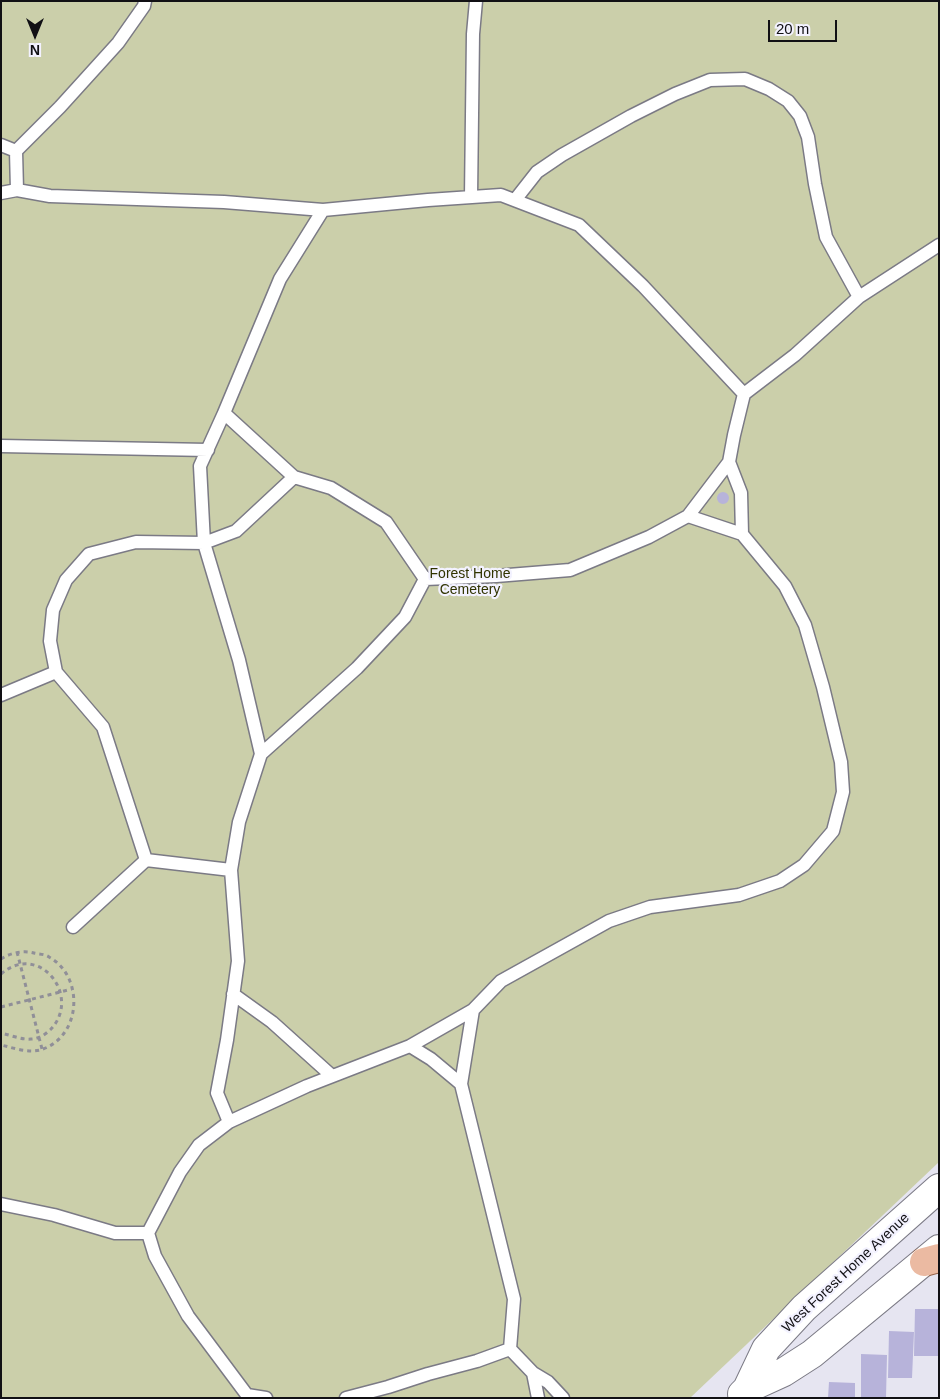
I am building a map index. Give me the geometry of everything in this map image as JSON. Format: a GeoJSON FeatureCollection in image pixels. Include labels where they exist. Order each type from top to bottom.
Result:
{"type":"FeatureCollection","features":[{"type":"Feature","properties":{"kind":"main road","name":"West Forest Home Avenue"},"geometry":{"type":"LineString","coordinates":[[742,1393],[766,1349],[804,1308],[939,1188]]}},
{"type":"Feature","properties":{"kind":"main road","name":"West Forest Home Avenue"},"geometry":{"type":"LineString","coordinates":[[742,1393],[784,1372],[812,1354],[934,1256]]}},
{"type":"Feature","properties":{"kind":"lane"},"geometry":{"type":"LineString","coordinates":[[17,190],[16,152],[118,43],[144,6],[145,1]]}},
{"type":"Feature","properties":{"kind":"lane"},"geometry":{"type":"LineString","coordinates":[[471,197],[473,34],[476,1]]}},
{"type":"Feature","properties":{"kind":"lane"},"geometry":{"type":"LineString","coordinates":[[515,200],[537,172],[562,154],[631,116],[675,94],[710,80],[745,79],[769,89],[788,101],[800,116],[808,137],[826,237],[859,297]]}},
{"type":"Feature","properties":{"kind":"lane"},"geometry":{"type":"LineString","coordinates":[[1,145],[16,152]]}},
{"type":"Feature","properties":{"kind":"lane"},"geometry":{"type":"LineString","coordinates":[[1,193],[17,190],[50,196],[224,202],[323,210],[501,195],[579,225],[643,286],[744,394]]}},
{"type":"Feature","properties":{"kind":"lane"},"geometry":{"type":"LineString","coordinates":[[261,754],[239,660],[204,543],[200,466],[280,280],[323,210]]}},
{"type":"Feature","properties":{"kind":"lane"},"geometry":{"type":"LineString","coordinates":[[425,579],[570,570],[649,537],[688,516],[729,462],[744,394],[795,355],[859,297],[939,245]]}},
{"type":"Feature","properties":{"kind":"lane"},"geometry":{"type":"LineString","coordinates":[[224,413],[294,477],[331,488],[386,522],[425,579]]}},
{"type":"Feature","properties":{"kind":"lane"},"geometry":{"type":"LineString","coordinates":[[1,446],[208,450]]}},
{"type":"Feature","properties":{"kind":"lane"},"geometry":{"type":"LineString","coordinates":[[729,462],[741,494],[742,534]]}},
{"type":"Feature","properties":{"kind":"lane"},"geometry":{"type":"LineString","coordinates":[[146,860],[103,727],[56,672],[50,641],[53,610],[66,580],[89,554],[136,542],[204,543],[236,531],[294,477]]}},
{"type":"Feature","properties":{"kind":"lane"},"geometry":{"type":"LineString","coordinates":[[266,1398],[247,1395],[188,1316],[155,1256],[148,1233],[180,1172],[200,1145],[230,1122],[307,1086],[410,1046],[473,1010],[501,981],[609,921],[650,906],[739,895],[780,881],[804,864],[833,831],[843,792],[841,762],[823,687],[805,625],[784,586],[742,534],[688,516]]}},
{"type":"Feature","properties":{"kind":"lane"},"geometry":{"type":"LineString","coordinates":[[230,1122],[217,1093],[227,1040],[238,961],[231,870],[239,822],[261,754],[357,668],[405,617],[425,579]]}},
{"type":"Feature","properties":{"kind":"lane"},"geometry":{"type":"LineString","coordinates":[[1,696],[56,672]]}},
{"type":"Feature","properties":{"kind":"lane"},"geometry":{"type":"LineString","coordinates":[[73,927],[146,860],[231,870]]}},
{"type":"Feature","properties":{"kind":"lane"},"geometry":{"type":"LineString","coordinates":[[233,994],[272,1022],[332,1076]]}},
{"type":"Feature","properties":{"kind":"lane"},"geometry":{"type":"LineString","coordinates":[[473,1010],[461,1084],[514,1299],[510,1349],[533,1373],[548,1382],[563,1398]]}},
{"type":"Feature","properties":{"kind":"lane"},"geometry":{"type":"LineString","coordinates":[[410,1046],[431,1059],[461,1084]]}},
{"type":"Feature","properties":{"kind":"lane"},"geometry":{"type":"LineString","coordinates":[[1,1204],[54,1214],[115,1233],[148,1233]]}},
{"type":"Feature","properties":{"kind":"lane"},"geometry":{"type":"LineString","coordinates":[[346,1398],[510,1349]]}},
{"type":"Feature","properties":{"kind":"lane"},"geometry":{"type":"LineString","coordinates":[[533,1373],[538,1398]]}},
{"type":"Feature","properties":{"kind":"path"},"geometry":{"type":"LineString","coordinates":[[1,959],[17,952],[31,952],[48,956],[69,977],[75,1004],[72,1020],[64,1033],[56,1042],[42,1050],[30,1051],[1,1045]]}},
{"type":"Feature","properties":{"kind":"path"},"geometry":{"type":"LineString","coordinates":[[17,952],[42,1050]]}},
{"type":"Feature","properties":{"kind":"path"},"geometry":{"type":"LineString","coordinates":[[1,974],[14,965],[26,963],[46,969],[56,982],[62,1004],[60,1016],[45,1035],[32,1040],[1,1032]]}},
{"type":"Feature","properties":{"kind":"path"},"geometry":{"type":"LineString","coordinates":[[1,1007],[72,989]]}},
{"type":"Feature","properties":{"kind":"green space","name":"Forest Home Cemetery"},"geometry":{"type":"Polygon","coordinates":[[[1,1],[939,1],[939,1162],[690,1398],[1,1398],[1,1]]]}},
{"type":"Feature","properties":{"kind":"building"},"geometry":{"type":"Polygon","coordinates":[[[721,492],[725,492],[729,498],[725,504],[721,504],[717,500],[717,496],[721,492]]]}},
{"type":"Feature","properties":{"kind":"building"},"geometry":{"type":"Polygon","coordinates":[[[915,1309],[939,1309],[939,1356],[914,1356],[915,1309]]]}},
{"type":"Feature","properties":{"kind":"building"},"geometry":{"type":"Polygon","coordinates":[[[889,1331],[914,1332],[912,1378],[888,1378],[889,1331]]]}},
{"type":"Feature","properties":{"kind":"building"},"geometry":{"type":"Polygon","coordinates":[[[861,1354],[887,1355],[886,1398],[861,1398],[861,1354]]]}},
{"type":"Feature","properties":{"kind":"building"},"geometry":{"type":"Polygon","coordinates":[[[829,1382],[855,1383],[855,1398],[828,1398],[829,1382]]]}}]}
